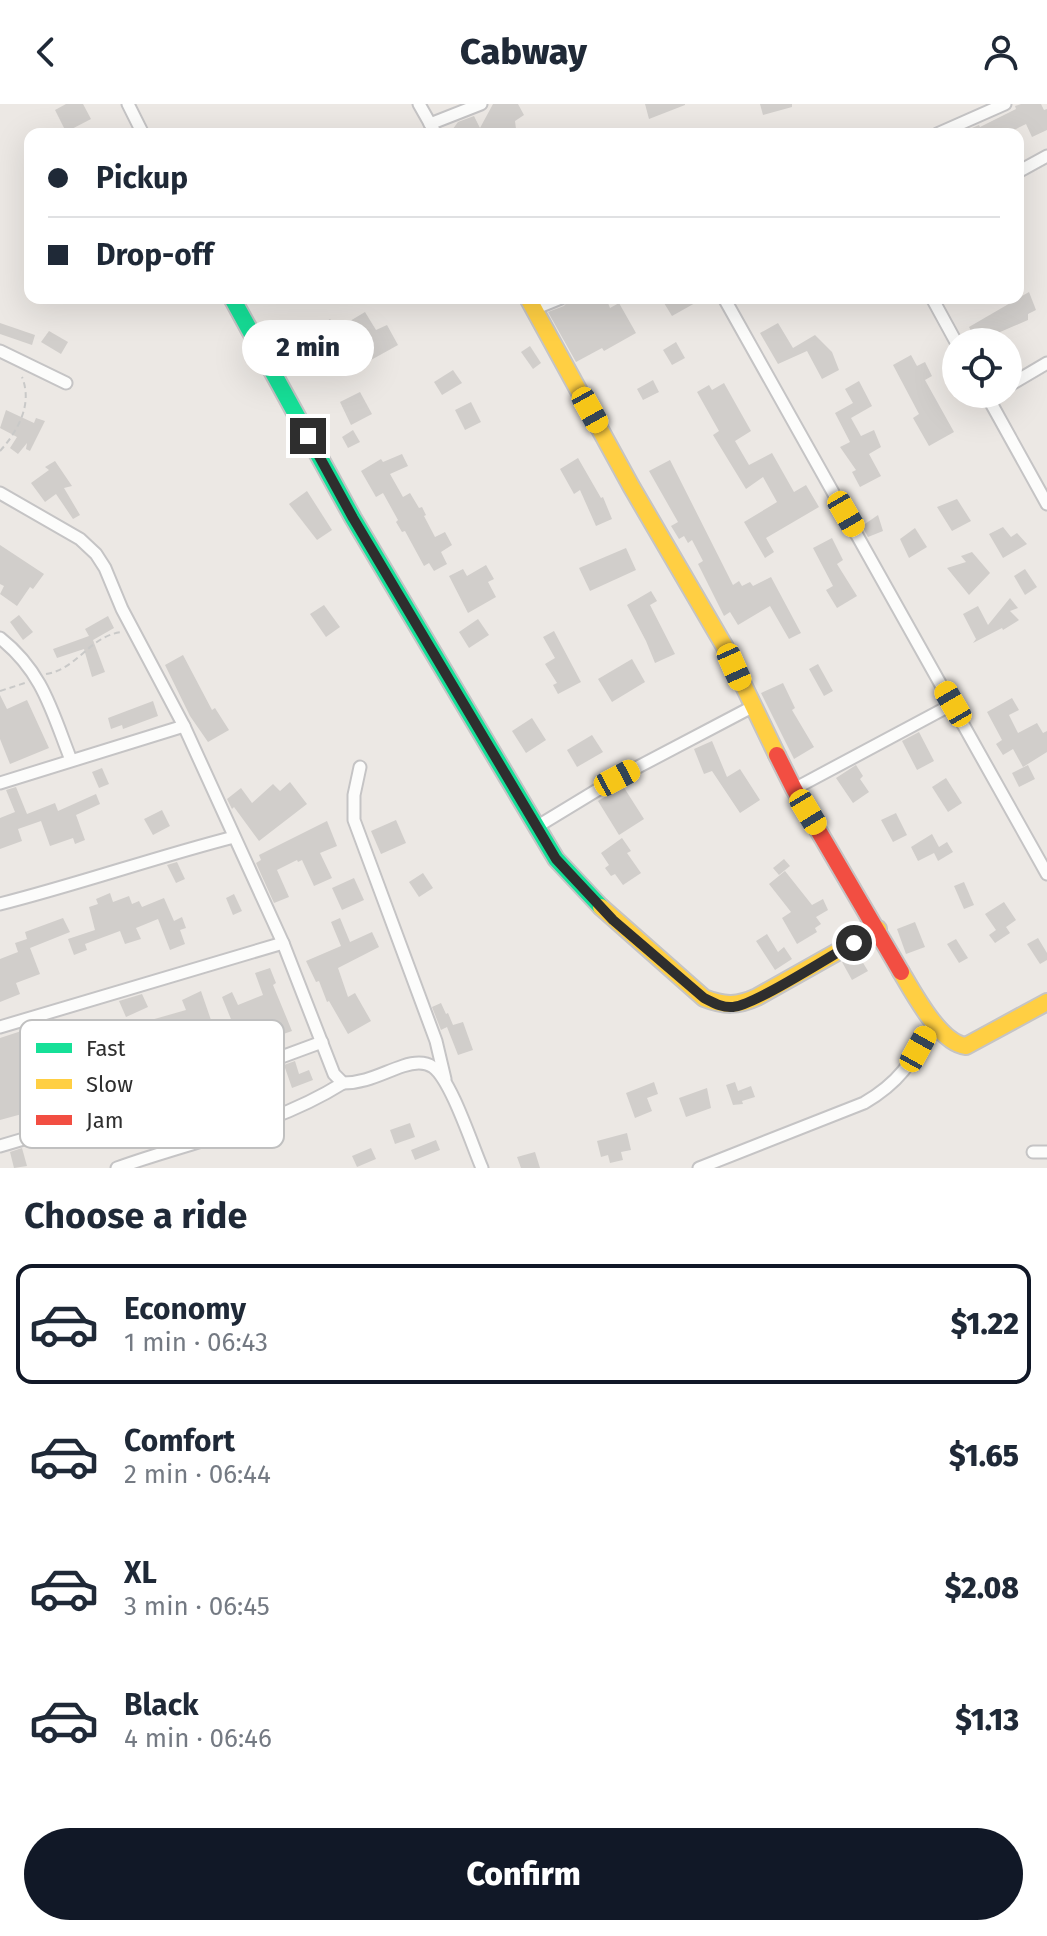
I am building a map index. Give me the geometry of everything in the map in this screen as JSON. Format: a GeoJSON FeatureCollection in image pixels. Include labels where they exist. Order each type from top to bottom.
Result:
{"type":"FeatureCollection","features":[{"type":"Feature","properties":{"kind":"street"},"geometry":{"type":"LineString","coordinates":[[128,104],[140,128]]}},
{"type":"Feature","properties":{"kind":"street"},"geometry":{"type":"LineString","coordinates":[[419,104],[432,128]]}},
{"type":"Feature","properties":{"kind":"street"},"geometry":{"type":"LineString","coordinates":[[435,128],[481,104]]}},
{"type":"Feature","properties":{"kind":"street"},"geometry":{"type":"LineString","coordinates":[[951,128],[1005,104]]}},
{"type":"Feature","properties":{"kind":"street"},"geometry":{"type":"LineString","coordinates":[[1024,169],[1047,156]]}},
{"type":"Feature","properties":{"kind":"street"},"geometry":{"type":"LineString","coordinates":[[235,304],[353,518],[556,859],[613,920],[704,998],[721,1007],[737,1007],[878,929]]}},
{"type":"Feature","properties":{"kind":"street"},"geometry":{"type":"LineString","coordinates":[[531,304],[725,647],[794,789],[909,985],[945,1037],[956,1045],[966,1046],[1047,1002]]}},
{"type":"Feature","properties":{"kind":"street"},"geometry":{"type":"LineString","coordinates":[[727,304],[1047,874]]}},
{"type":"Feature","properties":{"kind":"street"},"geometry":{"type":"LineString","coordinates":[[935,304],[948,328]]}},
{"type":"Feature","properties":{"kind":"street"},"geometry":{"type":"LineString","coordinates":[[0,351],[66,383]]}},
{"type":"Feature","properties":{"kind":"street"},"geometry":{"type":"LineString","coordinates":[[1022,378],[1047,363]]}},
{"type":"Feature","properties":{"kind":"street"},"geometry":{"type":"LineString","coordinates":[[996,408],[1047,504]]}},
{"type":"Feature","properties":{"kind":"street"},"geometry":{"type":"LineString","coordinates":[[0,493],[80,539],[105,568],[133,631],[184,726],[283,943],[334,1074],[343,1083]]}},
{"type":"Feature","properties":{"kind":"street"},"geometry":{"type":"LineString","coordinates":[[0,638],[20,653],[38,677],[71,760]]}},
{"type":"Feature","properties":{"kind":"street"},"geometry":{"type":"LineString","coordinates":[[794,789],[953,704]]}},
{"type":"Feature","properties":{"kind":"street"},"geometry":{"type":"LineString","coordinates":[[538,826],[617,778],[752,707]]}},
{"type":"Feature","properties":{"kind":"street"},"geometry":{"type":"LineString","coordinates":[[0,783],[184,726]]}},
{"type":"Feature","properties":{"kind":"street"},"geometry":{"type":"LineString","coordinates":[[360,767],[354,795],[354,820],[436,1041],[445,1080],[482,1168]]}},
{"type":"Feature","properties":{"kind":"street"},"geometry":{"type":"LineString","coordinates":[[0,904],[234,837]]}},
{"type":"Feature","properties":{"kind":"street"},"geometry":{"type":"LineString","coordinates":[[24,1020],[283,943]]}},
{"type":"Feature","properties":{"kind":"street"},"geometry":{"type":"LineString","coordinates":[[0,1027],[20,1021]]}},
{"type":"Feature","properties":{"kind":"street"},"geometry":{"type":"LineString","coordinates":[[699,1168],[836,1115],[886,1090],[902,1075],[934,1021]]}},
{"type":"Feature","properties":{"kind":"street"},"geometry":{"type":"LineString","coordinates":[[284,1056],[322,1042]]}},
{"type":"Feature","properties":{"kind":"street"},"geometry":{"type":"LineString","coordinates":[[284,1114],[343,1083],[357,1083],[420,1063],[432,1066],[445,1080]]}},
{"type":"Feature","properties":{"kind":"street"},"geometry":{"type":"LineString","coordinates":[[0,1146],[20,1140]]}},
{"type":"Feature","properties":{"kind":"street"},"geometry":{"type":"LineString","coordinates":[[117,1168],[183,1148]]}},
{"type":"Feature","properties":{"kind":"street"},"geometry":{"type":"LineString","coordinates":[[1033,1152],[1047,1152]]}},
{"type":"Feature","properties":{"kind":"path"},"geometry":{"type":"LineString","coordinates":[[0,451],[23,417],[27,398],[20,372]]}},
{"type":"Feature","properties":{"kind":"path"},"geometry":{"type":"LineString","coordinates":[[0,691],[69,668],[84,650],[112,634],[133,631]]}},
{"type":"Feature","properties":{"kind":"building"},"geometry":{"type":"Polygon","coordinates":[[[66,104],[83,104],[91,119],[74,128],[64,128],[55,110],[66,104]]]}},
{"type":"Feature","properties":{"kind":"building"},"geometry":{"type":"Polygon","coordinates":[[[493,104],[518,104],[524,115],[515,121],[516,128],[480,128],[493,104]]]}},
{"type":"Feature","properties":{"kind":"building"},"geometry":{"type":"Polygon","coordinates":[[[645,104],[685,104],[685,105],[649,119],[645,104]]]}},
{"type":"Feature","properties":{"kind":"building"},"geometry":{"type":"Polygon","coordinates":[[[760,104],[792,104],[792,107],[763,115],[760,104]]]}},
{"type":"Feature","properties":{"kind":"building"},"geometry":{"type":"Polygon","coordinates":[[[1041,104],[1044,110],[1047,109],[1047,130],[1032,137],[1026,124],[1018,128],[972,128],[1016,109],[1015,106],[1041,104]]]}},
{"type":"Feature","properties":{"kind":"building"},"geometry":{"type":"Polygon","coordinates":[[[474,116],[480,128],[454,128],[458,122],[474,116]]]}},
{"type":"Feature","properties":{"kind":"building"},"geometry":{"type":"Polygon","coordinates":[[[1029,292],[1036,310],[1028,314],[1028,320],[1009,328],[969,327],[1008,304],[1024,304],[1024,295],[1029,292]]]}},
{"type":"Feature","properties":{"kind":"building"},"geometry":{"type":"Polygon","coordinates":[[[608,304],[610,308],[620,304],[636,333],[576,362],[548,312],[564,306],[608,304]]]}},
{"type":"Feature","properties":{"kind":"building"},"geometry":{"type":"Polygon","coordinates":[[[665,304],[693,304],[672,316],[665,304]]]}},
{"type":"Feature","properties":{"kind":"building"},"geometry":{"type":"Polygon","coordinates":[[[365,312],[376,330],[387,325],[398,345],[344,375],[339,367],[352,359],[335,330],[365,312]]]}},
{"type":"Feature","properties":{"kind":"building"},"geometry":{"type":"Polygon","coordinates":[[[330,319],[337,327],[323,338],[316,329],[330,319]]]}},
{"type":"Feature","properties":{"kind":"building"},"geometry":{"type":"Polygon","coordinates":[[[0,323],[35,335],[32,345],[0,334],[0,323]]]}},
{"type":"Feature","properties":{"kind":"building"},"geometry":{"type":"Polygon","coordinates":[[[778,323],[793,348],[815,335],[832,352],[839,370],[822,379],[807,351],[778,364],[760,333],[778,323]]]}},
{"type":"Feature","properties":{"kind":"building"},"geometry":{"type":"Polygon","coordinates":[[[49,331],[68,342],[61,354],[41,342],[49,331]]]}},
{"type":"Feature","properties":{"kind":"building"},"geometry":{"type":"Polygon","coordinates":[[[676,342],[685,358],[672,365],[663,350],[676,342]]]}},
{"type":"Feature","properties":{"kind":"building"},"geometry":{"type":"Polygon","coordinates":[[[530,346],[541,363],[533,369],[521,352],[530,346]]]}},
{"type":"Feature","properties":{"kind":"building"},"geometry":{"type":"Polygon","coordinates":[[[911,355],[917,366],[925,362],[932,376],[925,380],[954,432],[929,446],[913,418],[919,414],[893,365],[911,355]]]}},
{"type":"Feature","properties":{"kind":"building"},"geometry":{"type":"Polygon","coordinates":[[[453,370],[462,383],[442,395],[434,382],[453,370]]]}},
{"type":"Feature","properties":{"kind":"building"},"geometry":{"type":"Polygon","coordinates":[[[653,380],[659,392],[643,400],[637,389],[653,380]]]}},
{"type":"Feature","properties":{"kind":"building"},"geometry":{"type":"Polygon","coordinates":[[[859,381],[872,406],[851,418],[861,436],[874,430],[881,447],[869,454],[881,476],[860,487],[852,472],[856,470],[840,447],[850,442],[835,413],[853,403],[845,389],[859,381]]]}},
{"type":"Feature","properties":{"kind":"building"},"geometry":{"type":"Polygon","coordinates":[[[724,383],[751,431],[735,441],[749,465],[772,453],[794,492],[806,485],[819,507],[766,538],[774,552],[765,558],[744,522],[777,502],[763,477],[746,489],[713,435],[719,431],[697,392],[709,385],[712,390],[724,383]]]}},
{"type":"Feature","properties":{"kind":"building"},"geometry":{"type":"Polygon","coordinates":[[[360,392],[372,414],[351,425],[340,402],[360,392]]]}},
{"type":"Feature","properties":{"kind":"building"},"geometry":{"type":"Polygon","coordinates":[[[471,402],[481,422],[465,430],[455,410],[471,402]]]}},
{"type":"Feature","properties":{"kind":"building"},"geometry":{"type":"Polygon","coordinates":[[[6,410],[34,423],[36,418],[45,421],[30,451],[26,449],[27,443],[18,454],[10,448],[17,437],[0,428],[6,410]]]}},
{"type":"Feature","properties":{"kind":"building"},"geometry":{"type":"Polygon","coordinates":[[[353,430],[360,442],[348,448],[342,437],[353,430]]]}},
{"type":"Feature","properties":{"kind":"building"},"geometry":{"type":"Polygon","coordinates":[[[402,454],[408,466],[390,474],[403,497],[410,493],[419,508],[422,507],[435,537],[445,532],[452,545],[441,552],[447,564],[434,571],[429,563],[424,566],[405,531],[402,532],[396,522],[398,520],[383,493],[376,497],[361,471],[381,459],[383,462],[402,454]]]}},
{"type":"Feature","properties":{"kind":"building"},"geometry":{"type":"Polygon","coordinates":[[[578,458],[603,497],[612,519],[596,526],[580,490],[574,494],[560,469],[578,458]]]}},
{"type":"Feature","properties":{"kind":"building"},"geometry":{"type":"Polygon","coordinates":[[[670,460],[733,585],[739,581],[742,586],[750,582],[753,586],[771,577],[801,633],[789,639],[770,606],[738,625],[730,612],[724,616],[698,564],[703,561],[692,540],[688,543],[684,536],[679,539],[671,526],[678,522],[649,471],[670,460]]]}},
{"type":"Feature","properties":{"kind":"building"},"geometry":{"type":"Polygon","coordinates":[[[55,461],[72,486],[64,488],[80,515],[73,519],[56,494],[45,502],[31,483],[49,470],[45,467],[55,461]]]}},
{"type":"Feature","properties":{"kind":"building"},"geometry":{"type":"Polygon","coordinates":[[[307,491],[332,530],[317,540],[289,504],[307,491]]]}},
{"type":"Feature","properties":{"kind":"building"},"geometry":{"type":"Polygon","coordinates":[[[957,499],[971,521],[952,531],[937,507],[957,499]]]}},
{"type":"Feature","properties":{"kind":"building"},"geometry":{"type":"Polygon","coordinates":[[[878,515],[883,531],[868,537],[862,526],[878,515]]]}},
{"type":"Feature","properties":{"kind":"building"},"geometry":{"type":"Polygon","coordinates":[[[1003,527],[1011,537],[1017,533],[1027,544],[1003,558],[989,534],[1003,527]]]}},
{"type":"Feature","properties":{"kind":"building"},"geometry":{"type":"Polygon","coordinates":[[[915,528],[927,547],[909,558],[900,539],[915,528]]]}},
{"type":"Feature","properties":{"kind":"building"},"geometry":{"type":"Polygon","coordinates":[[[832,538],[843,560],[837,564],[857,596],[837,608],[826,590],[833,586],[813,548],[832,538]]]}},
{"type":"Feature","properties":{"kind":"building"},"geometry":{"type":"Polygon","coordinates":[[[0,545],[44,574],[17,606],[0,594],[4,586],[0,584],[0,545]]]}},
{"type":"Feature","properties":{"kind":"building"},"geometry":{"type":"Polygon","coordinates":[[[626,548],[636,570],[590,591],[579,568],[626,548]]]}},
{"type":"Feature","properties":{"kind":"building"},"geometry":{"type":"Polygon","coordinates":[[[972,552],[990,573],[969,595],[947,568],[966,562],[961,556],[972,552]]]}},
{"type":"Feature","properties":{"kind":"building"},"geometry":{"type":"Polygon","coordinates":[[[486,565],[494,579],[488,582],[496,597],[468,613],[449,576],[463,569],[467,576],[486,565]]]}},
{"type":"Feature","properties":{"kind":"building"},"geometry":{"type":"Polygon","coordinates":[[[1025,569],[1037,587],[1025,595],[1014,576],[1025,569]]]}},
{"type":"Feature","properties":{"kind":"building"},"geometry":{"type":"Polygon","coordinates":[[[651,591],[657,601],[650,605],[675,654],[655,663],[627,605],[651,591]]]}},
{"type":"Feature","properties":{"kind":"building"},"geometry":{"type":"Polygon","coordinates":[[[1010,598],[1018,608],[1010,611],[1019,620],[973,643],[976,639],[963,614],[978,606],[988,625],[1010,598]]]}},
{"type":"Feature","properties":{"kind":"building"},"geometry":{"type":"Polygon","coordinates":[[[324,605],[340,627],[326,637],[310,614],[324,605]]]}},
{"type":"Feature","properties":{"kind":"building"},"geometry":{"type":"Polygon","coordinates":[[[19,615],[33,632],[23,640],[10,622],[19,615]]]}},
{"type":"Feature","properties":{"kind":"building"},"geometry":{"type":"Polygon","coordinates":[[[108,616],[114,628],[93,640],[105,672],[92,677],[84,649],[57,658],[53,649],[89,636],[85,629],[108,616]]]}},
{"type":"Feature","properties":{"kind":"building"},"geometry":{"type":"Polygon","coordinates":[[[478,619],[489,635],[469,648],[459,632],[478,619]]]}},
{"type":"Feature","properties":{"kind":"building"},"geometry":{"type":"Polygon","coordinates":[[[554,631],[581,682],[558,694],[553,685],[557,683],[545,664],[555,658],[543,637],[554,631]]]}},
{"type":"Feature","properties":{"kind":"building"},"geometry":{"type":"Polygon","coordinates":[[[183,655],[212,710],[215,708],[229,730],[208,742],[190,716],[165,665],[183,655]]]}},
{"type":"Feature","properties":{"kind":"building"},"geometry":{"type":"Polygon","coordinates":[[[632,659],[645,682],[612,702],[598,679],[632,659]]]}},
{"type":"Feature","properties":{"kind":"building"},"geometry":{"type":"Polygon","coordinates":[[[818,664],[833,691],[824,696],[809,669],[818,664]]]}},
{"type":"Feature","properties":{"kind":"building"},"geometry":{"type":"Polygon","coordinates":[[[783,683],[795,708],[792,710],[814,747],[794,759],[761,693],[783,683]]]}},
{"type":"Feature","properties":{"kind":"building"},"geometry":{"type":"Polygon","coordinates":[[[0,695],[7,709],[27,700],[49,748],[10,764],[0,739],[0,695]]]}},
{"type":"Feature","properties":{"kind":"building"},"geometry":{"type":"Polygon","coordinates":[[[1012,698],[1019,710],[1009,715],[1018,733],[1037,723],[1043,733],[1047,731],[1047,752],[1023,767],[1013,749],[1003,755],[996,744],[1002,740],[987,712],[1012,698]]]}},
{"type":"Feature","properties":{"kind":"building"},"geometry":{"type":"Polygon","coordinates":[[[153,701],[158,716],[123,729],[122,725],[111,729],[108,718],[153,701]]]}},
{"type":"Feature","properties":{"kind":"building"},"geometry":{"type":"Polygon","coordinates":[[[532,718],[546,740],[526,753],[512,731],[532,718]]]}},
{"type":"Feature","properties":{"kind":"building"},"geometry":{"type":"Polygon","coordinates":[[[919,732],[934,761],[917,770],[902,741],[919,732]]]}},
{"type":"Feature","properties":{"kind":"building"},"geometry":{"type":"Polygon","coordinates":[[[592,735],[603,752],[577,767],[567,750],[592,735]]]}},
{"type":"Feature","properties":{"kind":"building"},"geometry":{"type":"Polygon","coordinates":[[[712,741],[727,777],[740,769],[760,800],[740,813],[712,771],[704,774],[694,749],[712,741]]]}},
{"type":"Feature","properties":{"kind":"building"},"geometry":{"type":"Polygon","coordinates":[[[856,765],[863,776],[860,779],[869,792],[853,803],[836,778],[856,765]]]}},
{"type":"Feature","properties":{"kind":"building"},"geometry":{"type":"Polygon","coordinates":[[[1028,765],[1035,779],[1019,787],[1012,773],[1028,765]]]}},
{"type":"Feature","properties":{"kind":"building"},"geometry":{"type":"Polygon","coordinates":[[[102,768],[109,784],[99,788],[92,772],[102,768]]]}},
{"type":"Feature","properties":{"kind":"building"},"geometry":{"type":"Polygon","coordinates":[[[946,778],[962,803],[948,812],[932,787],[946,778]]]}},
{"type":"Feature","properties":{"kind":"building"},"geometry":{"type":"Polygon","coordinates":[[[290,782],[307,804],[259,841],[227,799],[241,788],[252,803],[273,784],[280,791],[290,782]]]}},
{"type":"Feature","properties":{"kind":"building"},"geometry":{"type":"Polygon","coordinates":[[[623,786],[644,819],[619,835],[598,801],[623,786]]]}},
{"type":"Feature","properties":{"kind":"building"},"geometry":{"type":"Polygon","coordinates":[[[16,787],[27,814],[55,803],[58,811],[96,794],[100,804],[76,815],[85,840],[75,844],[73,838],[50,846],[41,821],[18,829],[22,841],[0,849],[0,818],[15,812],[6,790],[16,787]]]}},
{"type":"Feature","properties":{"kind":"building"},"geometry":{"type":"Polygon","coordinates":[[[162,810],[170,826],[153,835],[144,819],[162,810]]]}},
{"type":"Feature","properties":{"kind":"building"},"geometry":{"type":"Polygon","coordinates":[[[896,813],[907,835],[893,842],[881,820],[896,813]]]}},
{"type":"Feature","properties":{"kind":"building"},"geometry":{"type":"Polygon","coordinates":[[[396,820],[406,843],[381,854],[371,831],[396,820]]]}},
{"type":"Feature","properties":{"kind":"building"},"geometry":{"type":"Polygon","coordinates":[[[327,821],[337,846],[320,853],[332,878],[314,886],[302,860],[297,860],[277,870],[289,897],[274,903],[256,863],[261,860],[259,855],[327,821]]]}},
{"type":"Feature","properties":{"kind":"building"},"geometry":{"type":"Polygon","coordinates":[[[932,834],[939,847],[947,842],[953,852],[938,861],[934,853],[918,861],[911,847],[932,834]]]}},
{"type":"Feature","properties":{"kind":"building"},"geometry":{"type":"Polygon","coordinates":[[[622,838],[631,851],[627,853],[641,873],[623,885],[615,874],[611,876],[605,868],[609,865],[601,853],[622,838]]]}},
{"type":"Feature","properties":{"kind":"building"},"geometry":{"type":"Polygon","coordinates":[[[784,859],[790,866],[779,875],[773,868],[784,859]]]}},
{"type":"Feature","properties":{"kind":"building"},"geometry":{"type":"Polygon","coordinates":[[[177,862],[185,879],[176,883],[167,865],[177,862]]]}},
{"type":"Feature","properties":{"kind":"building"},"geometry":{"type":"Polygon","coordinates":[[[785,871],[812,905],[823,899],[828,910],[816,917],[821,924],[815,928],[817,932],[797,944],[782,918],[791,912],[769,884],[785,871]]]}},
{"type":"Feature","properties":{"kind":"building"},"geometry":{"type":"Polygon","coordinates":[[[423,873],[433,888],[419,897],[409,882],[423,873]]]}},
{"type":"Feature","properties":{"kind":"building"},"geometry":{"type":"Polygon","coordinates":[[[354,878],[364,900],[342,910],[332,888],[354,878]]]}},
{"type":"Feature","properties":{"kind":"building"},"geometry":{"type":"Polygon","coordinates":[[[964,882],[974,905],[964,909],[954,886],[964,882]]]}},
{"type":"Feature","properties":{"kind":"building"},"geometry":{"type":"Polygon","coordinates":[[[110,893],[113,902],[129,896],[132,904],[139,901],[142,907],[164,898],[174,921],[182,917],[186,928],[180,930],[185,944],[170,950],[158,919],[136,928],[141,939],[125,944],[120,931],[85,944],[87,950],[74,955],[68,939],[95,930],[89,907],[98,904],[96,899],[110,893]]]}},
{"type":"Feature","properties":{"kind":"building"},"geometry":{"type":"Polygon","coordinates":[[[234,894],[242,911],[233,915],[226,898],[234,894]]]}},
{"type":"Feature","properties":{"kind":"building"},"geometry":{"type":"Polygon","coordinates":[[[1004,902],[1016,920],[1006,927],[1010,933],[995,943],[989,935],[996,930],[985,914],[1004,902]]]}},
{"type":"Feature","properties":{"kind":"building"},"geometry":{"type":"Polygon","coordinates":[[[63,918],[70,932],[30,948],[40,974],[16,983],[20,994],[0,1002],[0,959],[18,952],[15,943],[27,939],[25,932],[63,918]]]}},
{"type":"Feature","properties":{"kind":"building"},"geometry":{"type":"Polygon","coordinates":[[[340,918],[350,942],[372,932],[379,947],[338,968],[348,997],[355,993],[371,1021],[348,1034],[306,961],[341,946],[331,922],[340,918]]]}},
{"type":"Feature","properties":{"kind":"building"},"geometry":{"type":"Polygon","coordinates":[[[915,922],[925,947],[906,954],[897,929],[915,922]]]}},
{"type":"Feature","properties":{"kind":"building"},"geometry":{"type":"Polygon","coordinates":[[[767,934],[778,952],[784,947],[792,959],[775,970],[756,941],[767,934]]]}},
{"type":"Feature","properties":{"kind":"building"},"geometry":{"type":"Polygon","coordinates":[[[1038,938],[1047,953],[1047,960],[1040,964],[1027,944],[1038,938]]]}},
{"type":"Feature","properties":{"kind":"building"},"geometry":{"type":"Polygon","coordinates":[[[956,939],[968,958],[959,963],[947,944],[956,939]]]}},
{"type":"Feature","properties":{"kind":"building"},"geometry":{"type":"Polygon","coordinates":[[[857,953],[868,971],[852,980],[842,962],[857,953]]]}},
{"type":"Feature","properties":{"kind":"building"},"geometry":{"type":"Polygon","coordinates":[[[270,968],[276,983],[273,985],[292,1031],[284,1034],[284,1020],[231,1020],[222,997],[232,992],[238,1005],[263,995],[255,973],[270,968]]]}},
{"type":"Feature","properties":{"kind":"building"},"geometry":{"type":"Polygon","coordinates":[[[201,991],[211,1020],[151,1020],[186,1010],[182,1000],[201,991]]]}},
{"type":"Feature","properties":{"kind":"building"},"geometry":{"type":"Polygon","coordinates":[[[142,994],[148,1007],[126,1017],[119,1001],[142,994]]]}},
{"type":"Feature","properties":{"kind":"building"},"geometry":{"type":"Polygon","coordinates":[[[441,1003],[453,1025],[463,1022],[473,1050],[458,1055],[447,1027],[441,1030],[432,1007],[441,1003]]]}},
{"type":"Feature","properties":{"kind":"building"},"geometry":{"type":"Polygon","coordinates":[[[20,1031],[20,1115],[0,1120],[0,1038],[20,1031]]]}},
{"type":"Feature","properties":{"kind":"building"},"geometry":{"type":"Polygon","coordinates":[[[295,1061],[299,1074],[309,1070],[313,1080],[292,1088],[284,1065],[295,1061]]]}},
{"type":"Feature","properties":{"kind":"building"},"geometry":{"type":"Polygon","coordinates":[[[654,1082],[658,1094],[647,1098],[652,1111],[635,1118],[626,1093],[654,1082]]]}},
{"type":"Feature","properties":{"kind":"building"},"geometry":{"type":"Polygon","coordinates":[[[735,1082],[738,1091],[751,1086],[755,1097],[742,1101],[743,1104],[733,1105],[726,1085],[735,1082]]]}},
{"type":"Feature","properties":{"kind":"building"},"geometry":{"type":"Polygon","coordinates":[[[707,1088],[711,1108],[686,1117],[679,1098],[707,1088]]]}},
{"type":"Feature","properties":{"kind":"building"},"geometry":{"type":"Polygon","coordinates":[[[410,1123],[415,1137],[395,1144],[390,1130],[410,1123]]]}},
{"type":"Feature","properties":{"kind":"building"},"geometry":{"type":"Polygon","coordinates":[[[627,1133],[631,1150],[621,1152],[623,1160],[610,1163],[608,1155],[601,1157],[597,1141],[627,1133]]]}},
{"type":"Feature","properties":{"kind":"building"},"geometry":{"type":"Polygon","coordinates":[[[436,1140],[440,1150],[415,1160],[411,1150],[436,1140]]]}},
{"type":"Feature","properties":{"kind":"building"},"geometry":{"type":"Polygon","coordinates":[[[22,1148],[27,1166],[14,1168],[10,1152],[22,1148]]]}},
{"type":"Feature","properties":{"kind":"building"},"geometry":{"type":"Polygon","coordinates":[[[371,1148],[376,1159],[357,1167],[352,1156],[371,1148]]]}},
{"type":"Feature","properties":{"kind":"building"},"geometry":{"type":"Polygon","coordinates":[[[535,1152],[540,1168],[521,1168],[517,1157],[535,1152]]]}},
{"type":"Feature","properties":{"kind":"traffic: fast"},"geometry":{"type":"LineString","coordinates":[[235,304],[353,518],[556,859],[601,907]]}},
{"type":"Feature","properties":{"kind":"traffic: slow"},"geometry":{"type":"LineString","coordinates":[[531,304],[631,486],[725,647],[777,755]]}},
{"type":"Feature","properties":{"kind":"traffic: slow"},"geometry":{"type":"LineString","coordinates":[[601,907],[704,998],[725,1004],[757,997],[878,929]]}},
{"type":"Feature","properties":{"kind":"traffic: slow"},"geometry":{"type":"LineString","coordinates":[[901,972],[937,1027],[956,1043],[966,1046],[1047,1002]]}},
{"type":"Feature","properties":{"kind":"traffic: jam"},"geometry":{"type":"LineString","coordinates":[[777,755],[901,972]]}},
{"type":"Feature","properties":{"kind":"route"},"geometry":{"type":"LineString","coordinates":[[308,436],[353,518],[556,859],[613,920],[704,998],[721,1007],[737,1007],[854,943]]}}]}
